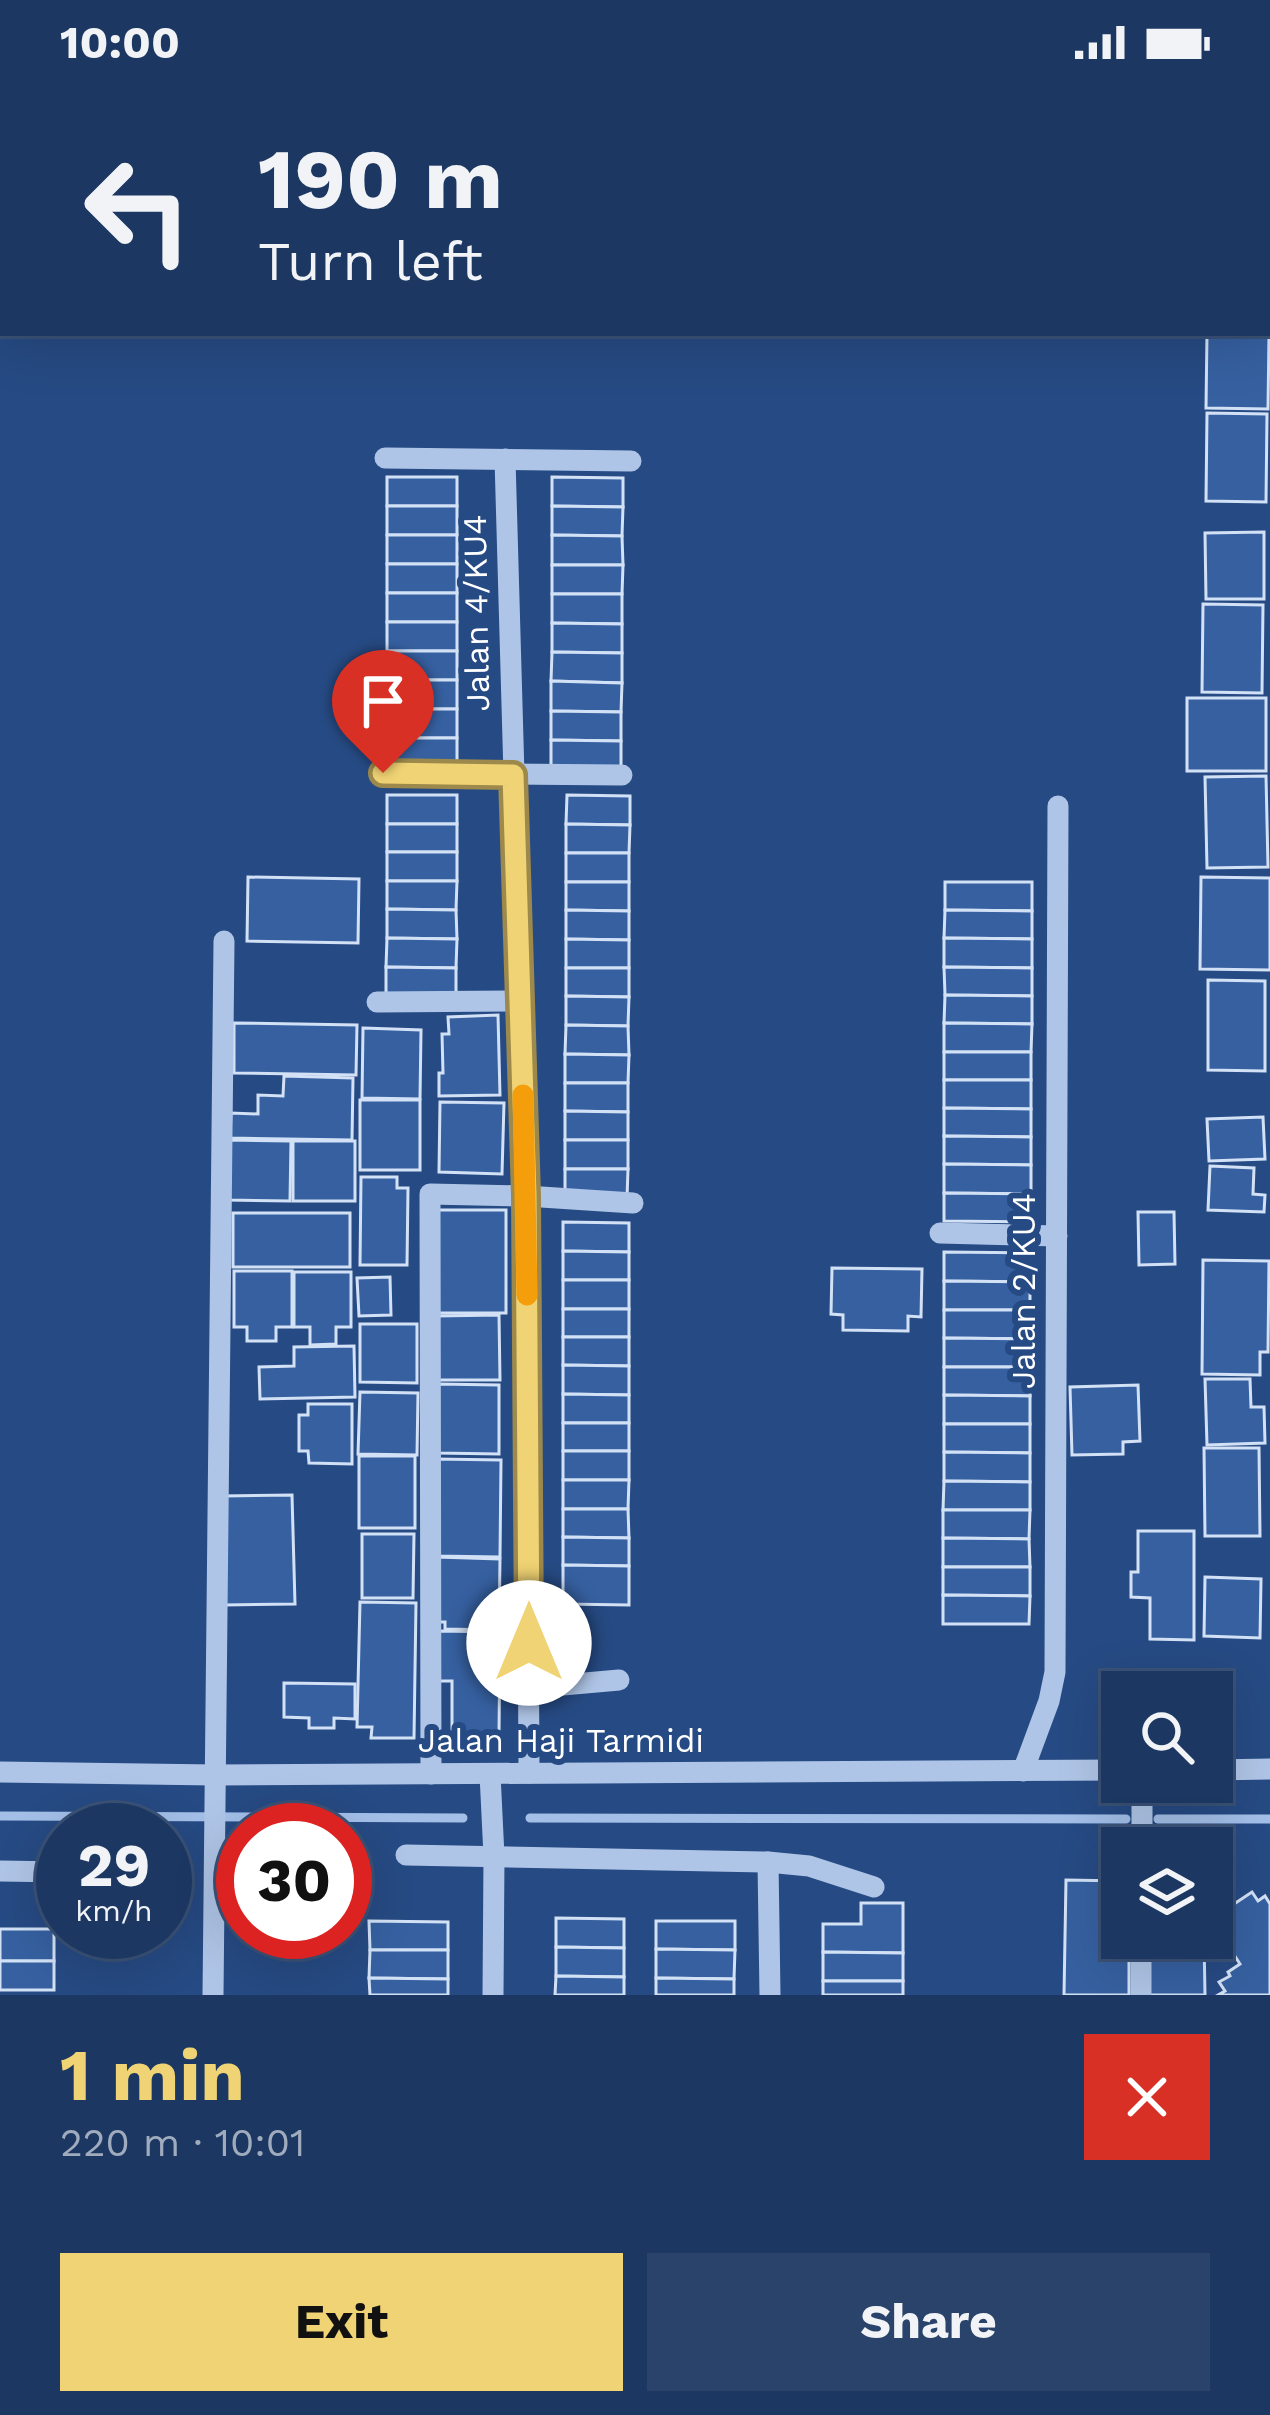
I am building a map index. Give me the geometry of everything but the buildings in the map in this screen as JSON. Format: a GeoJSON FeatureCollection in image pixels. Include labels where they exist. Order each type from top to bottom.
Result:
{"type":"FeatureCollection","features":[{"type":"Feature","properties":{"kind":"street"},"geometry":{"type":"LineString","coordinates":[[386,458],[631,461]]}},
{"type":"Feature","properties":{"kind":"street","name":"Jalan 4/KU4"},"geometry":{"type":"LineString","coordinates":[[505,459],[526,1196],[529,1773]]}},
{"type":"Feature","properties":{"kind":"street"},"geometry":{"type":"LineString","coordinates":[[383,773],[622,775]]}},
{"type":"Feature","properties":{"kind":"street","name":"Jalan 2/KU4"},"geometry":{"type":"LineString","coordinates":[[1023,1771],[1055,1672],[1058,806]]}},
{"type":"Feature","properties":{"kind":"street"},"geometry":{"type":"LineString","coordinates":[[213,1995],[224,941]]}},
{"type":"Feature","properties":{"kind":"street"},"geometry":{"type":"LineString","coordinates":[[377,1002],[520,1001]]}},
{"type":"Feature","properties":{"kind":"street"},"geometry":{"type":"LineString","coordinates":[[431,1774],[430,1194],[633,1203]]}},
{"type":"Feature","properties":{"kind":"street"},"geometry":{"type":"LineString","coordinates":[[940,1234],[1057,1236]]}},
{"type":"Feature","properties":{"kind":"street"},"geometry":{"type":"LineString","coordinates":[[529,1688],[620,1680]]}},
{"type":"Feature","properties":{"kind":"street"},"geometry":{"type":"LineString","coordinates":[[1233,1770],[1270,1769]]}},
{"type":"Feature","properties":{"kind":"street","name":"Jalan Haji Tarmidi"},"geometry":{"type":"LineString","coordinates":[[0,1772],[1101,1770]]}},
{"type":"Feature","properties":{"kind":"street"},"geometry":{"type":"LineString","coordinates":[[490,1774],[493,1995]]}},
{"type":"Feature","properties":{"kind":"street"},"geometry":{"type":"LineString","coordinates":[[406,1855],[768,1862],[809,1866],[874,1887]]}},
{"type":"Feature","properties":{"kind":"street"},"geometry":{"type":"LineString","coordinates":[[768,1862],[770,1995]]}},
{"type":"Feature","properties":{"kind":"street"},"geometry":{"type":"LineString","coordinates":[[0,1871],[36,1872]]}},
{"type":"Feature","properties":{"kind":"street"},"geometry":{"type":"LineString","coordinates":[[1141,1959],[1141,1995]]}},
{"type":"Feature","properties":{"kind":"waterway"},"geometry":{"type":"LineString","coordinates":[[0,1816],[463,1818]]}},
{"type":"Feature","properties":{"kind":"waterway"},"geometry":{"type":"LineString","coordinates":[[530,1818],[1126,1819]]}},
{"type":"Feature","properties":{"kind":"waterway"},"geometry":{"type":"LineString","coordinates":[[1158,1819],[1270,1819]]}},
{"type":"Feature","properties":{"kind":"slow traffic"},"geometry":{"type":"LineString","coordinates":[[523,1095],[527,1295]]}},
{"type":"Feature","properties":{"kind":"route"},"geometry":{"type":"LineString","coordinates":[[383,773],[513,775],[526,1196],[529,1643]]}}]}
